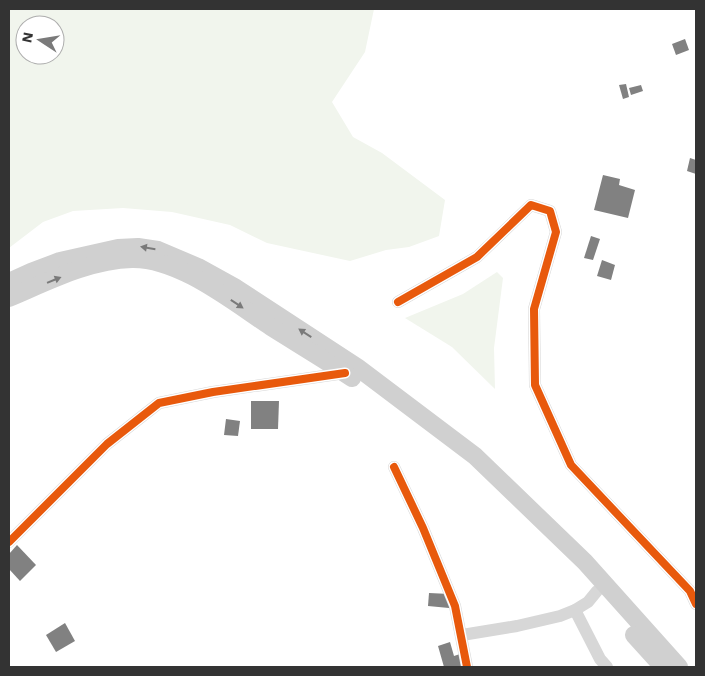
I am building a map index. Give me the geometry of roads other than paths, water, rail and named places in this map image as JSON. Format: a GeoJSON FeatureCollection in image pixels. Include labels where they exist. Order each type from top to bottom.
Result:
{"type":"FeatureCollection","features":[{"type":"Feature","properties":{"kind":"main road"},"geometry":{"type":"LineString","coordinates":[[9,282],[60,261],[118,248],[138,247],[158,250],[198,266],[244,293],[357,367],[475,456],[585,562],[679,667]]}},
{"type":"Feature","properties":{"kind":"main road"},"geometry":{"type":"LineString","coordinates":[[9,298],[94,265],[117,260],[134,259],[153,262],[195,278],[345,373],[438,439],[502,495],[554,546],[597,591],[663,667]]}},
{"type":"Feature","properties":{"kind":"street"},"geometry":{"type":"LineString","coordinates":[[398,302],[477,257],[531,205],[550,211],[556,232],[534,309],[535,385],[572,465],[690,591],[696,604]]}},
{"type":"Feature","properties":{"kind":"street"},"geometry":{"type":"LineString","coordinates":[[9,542],[107,444],[158,403],[213,392],[345,373]]}},
{"type":"Feature","properties":{"kind":"street"},"geometry":{"type":"LineString","coordinates":[[394,467],[423,528],[456,606],[467,667]]}},
{"type":"Feature","properties":{"kind":"street"},"geometry":{"type":"LineString","coordinates":[[462,635],[517,626],[575,610],[588,602],[597,591]]}},
{"type":"Feature","properties":{"kind":"street"},"geometry":{"type":"LineString","coordinates":[[575,610],[606,667]]}}]}
